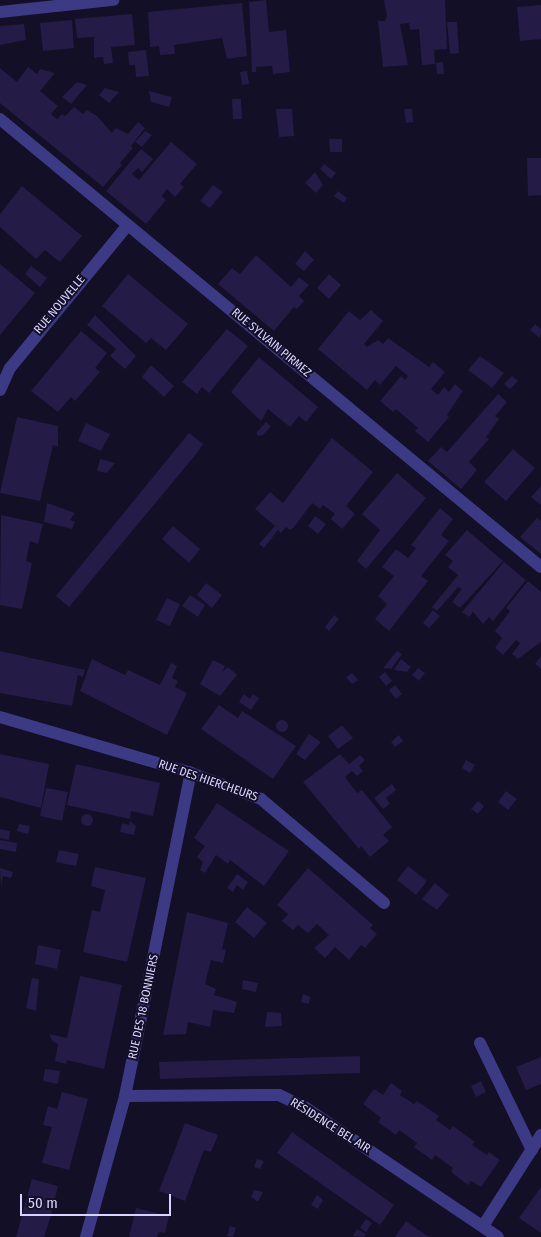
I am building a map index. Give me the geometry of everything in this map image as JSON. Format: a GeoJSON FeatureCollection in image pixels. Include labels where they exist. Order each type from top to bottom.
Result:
{"type":"FeatureCollection","features":[{"type":"Feature","properties":{"kind":"street"},"geometry":{"type":"LineString","coordinates":[[0,12],[112,0]]}},
{"type":"Feature","properties":{"kind":"street","name":"RUE SYLVAIN PIRMEZ"},"geometry":{"type":"LineString","coordinates":[[0,119],[541,567]]}},
{"type":"Feature","properties":{"kind":"street","name":"RUE NOUVELLE"},"geometry":{"type":"LineString","coordinates":[[0,390],[10,368],[46,321],[128,225]]}},
{"type":"Feature","properties":{"kind":"street","name":"RUE DES HIERCHEURS"},"geometry":{"type":"LineString","coordinates":[[0,717],[191,774],[261,799],[384,903]]}},
{"type":"Feature","properties":{"kind":"street","name":"RUE DES 18 BONNIERS"},"geometry":{"type":"LineString","coordinates":[[86,1237],[125,1096],[191,774]]}},
{"type":"Feature","properties":{"kind":"street"},"geometry":{"type":"LineString","coordinates":[[480,1043],[532,1150]]}},
{"type":"Feature","properties":{"kind":"street","name":"RÉSIDENCE BEL AIR"},"geometry":{"type":"LineString","coordinates":[[125,1096],[279,1095],[306,1108],[498,1237]]}},
{"type":"Feature","properties":{"kind":"street"},"geometry":{"type":"LineString","coordinates":[[483,1226],[541,1135]]}},
{"type":"Feature","properties":{"kind":"building"},"geometry":{"type":"Polygon","coordinates":[[[266,0],[269,32],[286,30],[290,72],[273,74],[272,66],[256,67],[256,72],[252,72],[249,2],[266,0]]]}},
{"type":"Feature","properties":{"kind":"building"},"geometry":{"type":"Polygon","coordinates":[[[384,0],[445,0],[447,49],[434,50],[435,64],[422,65],[419,29],[410,30],[409,23],[400,24],[408,65],[383,67],[378,21],[385,21],[387,16],[384,0]]]}},
{"type":"Feature","properties":{"kind":"building"},"geometry":{"type":"Polygon","coordinates":[[[242,3],[247,56],[227,59],[222,38],[174,45],[175,54],[160,55],[159,46],[150,47],[148,12],[242,3]]]}},
{"type":"Feature","properties":{"kind":"building"},"geometry":{"type":"Polygon","coordinates":[[[541,5],[541,39],[520,41],[517,7],[541,5]]]}},
{"type":"Feature","properties":{"kind":"building"},"geometry":{"type":"Polygon","coordinates":[[[132,14],[135,45],[111,47],[113,63],[104,64],[103,57],[94,58],[94,37],[77,38],[75,19],[132,14]]]}},
{"type":"Feature","properties":{"kind":"building"},"geometry":{"type":"Polygon","coordinates":[[[72,20],[74,48],[43,51],[40,23],[72,20]]]}},
{"type":"Feature","properties":{"kind":"building"},"geometry":{"type":"Polygon","coordinates":[[[447,22],[457,22],[459,53],[450,54],[447,22]]]}},
{"type":"Feature","properties":{"kind":"building"},"geometry":{"type":"Polygon","coordinates":[[[24,24],[26,40],[0,45],[0,26],[24,24]]]}},
{"type":"Feature","properties":{"kind":"building"},"geometry":{"type":"Polygon","coordinates":[[[146,50],[149,76],[136,77],[135,65],[129,65],[128,52],[146,50]]]}},
{"type":"Feature","properties":{"kind":"building"},"geometry":{"type":"Polygon","coordinates":[[[443,62],[444,74],[437,74],[436,63],[443,62]]]}},
{"type":"Feature","properties":{"kind":"building"},"geometry":{"type":"Polygon","coordinates":[[[28,67],[37,74],[40,69],[55,73],[40,91],[58,106],[51,114],[57,119],[62,114],[65,116],[74,107],[83,114],[87,110],[97,116],[112,133],[116,128],[128,134],[138,122],[145,128],[131,146],[133,148],[120,163],[122,165],[103,187],[0,103],[0,68],[17,82],[28,67]]]}},
{"type":"Feature","properties":{"kind":"building"},"geometry":{"type":"Polygon","coordinates":[[[247,71],[249,84],[242,85],[240,72],[247,71]]]}},
{"type":"Feature","properties":{"kind":"building"},"geometry":{"type":"Polygon","coordinates":[[[77,82],[87,85],[71,104],[62,97],[77,82]]]}},
{"type":"Feature","properties":{"kind":"building"},"geometry":{"type":"Polygon","coordinates":[[[105,88],[119,92],[109,103],[99,95],[105,88]]]}},
{"type":"Feature","properties":{"kind":"building"},"geometry":{"type":"Polygon","coordinates":[[[149,91],[172,97],[169,107],[151,102],[149,91]]]}},
{"type":"Feature","properties":{"kind":"building"},"geometry":{"type":"Polygon","coordinates":[[[232,99],[241,99],[242,119],[233,119],[232,99]]]}},
{"type":"Feature","properties":{"kind":"building"},"geometry":{"type":"Polygon","coordinates":[[[276,109],[292,109],[294,136],[279,137],[276,109]]]}},
{"type":"Feature","properties":{"kind":"building"},"geometry":{"type":"Polygon","coordinates":[[[404,109],[412,109],[413,122],[406,123],[404,109]]]}},
{"type":"Feature","properties":{"kind":"building"},"geometry":{"type":"Polygon","coordinates":[[[145,131],[152,135],[142,147],[135,142],[145,131]]]}},
{"type":"Feature","properties":{"kind":"building"},"geometry":{"type":"Polygon","coordinates":[[[329,139],[342,139],[342,152],[330,152],[329,139]]]}},
{"type":"Feature","properties":{"kind":"building"},"geometry":{"type":"Polygon","coordinates":[[[171,142],[197,164],[180,184],[184,187],[175,197],[167,189],[162,196],[166,200],[146,224],[106,191],[141,149],[153,159],[142,172],[138,168],[132,174],[139,180],[171,142]]]}},
{"type":"Feature","properties":{"kind":"building"},"geometry":{"type":"Polygon","coordinates":[[[527,158],[541,158],[541,195],[528,196],[527,158]]]}},
{"type":"Feature","properties":{"kind":"building"},"geometry":{"type":"Polygon","coordinates":[[[324,164],[336,173],[331,179],[320,169],[324,164]]]}},
{"type":"Feature","properties":{"kind":"building"},"geometry":{"type":"Polygon","coordinates":[[[315,172],[323,185],[316,193],[305,183],[315,172]]]}},
{"type":"Feature","properties":{"kind":"building"},"geometry":{"type":"Polygon","coordinates":[[[213,185],[223,192],[210,208],[200,201],[213,185]]]}},
{"type":"Feature","properties":{"kind":"building"},"geometry":{"type":"Polygon","coordinates":[[[22,186],[82,236],[60,262],[45,250],[36,259],[0,227],[0,214],[22,186]]]}},
{"type":"Feature","properties":{"kind":"building"},"geometry":{"type":"Polygon","coordinates":[[[338,191],[347,198],[344,203],[334,196],[338,191]]]}},
{"type":"Feature","properties":{"kind":"building"},"geometry":{"type":"Polygon","coordinates":[[[305,251],[314,260],[304,271],[295,264],[305,251]]]}},
{"type":"Feature","properties":{"kind":"building"},"geometry":{"type":"Polygon","coordinates":[[[256,255],[291,287],[299,277],[309,285],[299,296],[304,301],[297,309],[294,307],[274,331],[218,284],[232,268],[240,274],[256,255]]]}},
{"type":"Feature","properties":{"kind":"building"},"geometry":{"type":"Polygon","coordinates":[[[0,264],[35,293],[0,335],[0,264]]]}},
{"type":"Feature","properties":{"kind":"building"},"geometry":{"type":"Polygon","coordinates":[[[31,266],[47,278],[40,287],[25,274],[31,266]]]}},
{"type":"Feature","properties":{"kind":"building"},"geometry":{"type":"Polygon","coordinates":[[[128,274],[188,324],[166,350],[151,338],[146,343],[102,306],[128,274]]]}},
{"type":"Feature","properties":{"kind":"building"},"geometry":{"type":"Polygon","coordinates":[[[329,274],[341,285],[329,299],[317,288],[329,274]]]}},
{"type":"Feature","properties":{"kind":"building"},"geometry":{"type":"Polygon","coordinates":[[[371,310],[383,321],[364,344],[367,347],[378,340],[383,344],[388,338],[429,367],[433,362],[445,372],[431,389],[438,395],[444,387],[449,392],[455,384],[463,391],[447,415],[449,417],[428,442],[415,431],[418,428],[396,409],[393,412],[380,401],[401,376],[405,380],[408,376],[396,366],[380,385],[375,380],[367,390],[318,349],[349,311],[360,320],[371,310]]]}},
{"type":"Feature","properties":{"kind":"building"},"geometry":{"type":"Polygon","coordinates":[[[95,315],[136,356],[125,369],[110,356],[116,349],[87,325],[95,315]]]}},
{"type":"Feature","properties":{"kind":"building"},"geometry":{"type":"Polygon","coordinates":[[[535,324],[541,329],[540,338],[530,330],[535,324]]]}},
{"type":"Feature","properties":{"kind":"building"},"geometry":{"type":"Polygon","coordinates":[[[227,329],[248,346],[209,393],[202,387],[197,394],[182,382],[227,329]]]}},
{"type":"Feature","properties":{"kind":"building"},"geometry":{"type":"Polygon","coordinates":[[[81,331],[107,353],[95,368],[100,372],[75,401],[71,397],[58,412],[31,391],[81,331]]]}},
{"type":"Feature","properties":{"kind":"building"},"geometry":{"type":"Polygon","coordinates":[[[480,356],[504,373],[492,388],[468,370],[480,356]]]}},
{"type":"Feature","properties":{"kind":"building"},"geometry":{"type":"Polygon","coordinates":[[[259,357],[318,407],[306,422],[299,416],[290,427],[268,409],[261,421],[231,392],[259,357]]]}},
{"type":"Feature","properties":{"kind":"building"},"geometry":{"type":"Polygon","coordinates":[[[151,365],[174,386],[164,397],[142,377],[151,365]]]}},
{"type":"Feature","properties":{"kind":"building"},"geometry":{"type":"Polygon","coordinates":[[[512,376],[518,381],[510,389],[504,384],[512,376]]]}},
{"type":"Feature","properties":{"kind":"building"},"geometry":{"type":"Polygon","coordinates":[[[498,394],[507,402],[495,416],[499,419],[486,437],[489,439],[469,462],[477,470],[461,489],[428,461],[441,447],[447,452],[498,394]]]}},
{"type":"Feature","properties":{"kind":"building"},"geometry":{"type":"Polygon","coordinates":[[[17,417],[58,426],[58,447],[53,445],[40,501],[0,493],[17,417]]]}},
{"type":"Feature","properties":{"kind":"building"},"geometry":{"type":"Polygon","coordinates":[[[266,422],[271,426],[263,435],[258,436],[256,433],[266,422]]]}},
{"type":"Feature","properties":{"kind":"building"},"geometry":{"type":"Polygon","coordinates":[[[86,423],[110,434],[101,451],[78,441],[86,423]]]}},
{"type":"Feature","properties":{"kind":"building"},"geometry":{"type":"Polygon","coordinates":[[[189,433],[203,444],[197,453],[69,607],[56,596],[189,433]]]}},
{"type":"Feature","properties":{"kind":"building"},"geometry":{"type":"Polygon","coordinates":[[[332,438],[373,472],[346,506],[355,514],[342,529],[331,519],[335,514],[323,505],[320,509],[312,503],[294,527],[290,530],[286,527],[281,533],[278,530],[264,548],[259,544],[275,526],[255,509],[270,492],[283,503],[332,438]]]}},
{"type":"Feature","properties":{"kind":"building"},"geometry":{"type":"Polygon","coordinates":[[[513,449],[535,468],[506,501],[484,482],[513,449]]]}},
{"type":"Feature","properties":{"kind":"building"},"geometry":{"type":"Polygon","coordinates":[[[100,459],[115,463],[107,473],[97,471],[100,459]]]}},
{"type":"Feature","properties":{"kind":"building"},"geometry":{"type":"Polygon","coordinates":[[[397,473],[426,498],[366,569],[357,561],[380,530],[362,514],[397,473]]]}},
{"type":"Feature","properties":{"kind":"building"},"geometry":{"type":"Polygon","coordinates":[[[541,486],[541,505],[531,497],[541,486]]]}},
{"type":"Feature","properties":{"kind":"building"},"geometry":{"type":"Polygon","coordinates":[[[47,503],[75,513],[70,520],[75,522],[72,529],[44,522],[47,503]]]}},
{"type":"Feature","properties":{"kind":"building"},"geometry":{"type":"Polygon","coordinates":[[[440,508],[453,519],[441,535],[449,541],[421,576],[428,581],[389,631],[375,619],[387,604],[378,596],[394,576],[382,567],[396,549],[408,558],[416,548],[411,545],[440,508]]]}},
{"type":"Feature","properties":{"kind":"building"},"geometry":{"type":"Polygon","coordinates":[[[1,515],[43,524],[38,544],[30,541],[26,561],[32,563],[22,609],[0,605],[1,515]]]}},
{"type":"Feature","properties":{"kind":"building"},"geometry":{"type":"Polygon","coordinates":[[[315,516],[326,524],[318,534],[308,526],[315,516]]]}},
{"type":"Feature","properties":{"kind":"building"},"geometry":{"type":"Polygon","coordinates":[[[537,518],[541,521],[541,554],[520,537],[537,518]]]}},
{"type":"Feature","properties":{"kind":"building"},"geometry":{"type":"Polygon","coordinates":[[[173,526],[200,549],[189,563],[162,539],[173,526]]]}},
{"type":"Feature","properties":{"kind":"building"},"geometry":{"type":"Polygon","coordinates":[[[467,530],[503,561],[460,608],[452,602],[462,589],[458,587],[437,611],[432,607],[458,575],[448,567],[453,561],[445,555],[467,530]]]}},
{"type":"Feature","properties":{"kind":"building"},"geometry":{"type":"Polygon","coordinates":[[[504,562],[526,580],[493,621],[489,617],[483,624],[473,612],[469,617],[462,612],[504,562]]]}},
{"type":"Feature","properties":{"kind":"building"},"geometry":{"type":"Polygon","coordinates":[[[528,581],[541,592],[541,642],[518,659],[512,654],[520,643],[516,640],[503,655],[495,648],[502,638],[495,631],[510,611],[506,608],[528,581]]]}},
{"type":"Feature","properties":{"kind":"building"},"geometry":{"type":"Polygon","coordinates":[[[206,583],[222,595],[212,608],[197,595],[206,583]]]}},
{"type":"Feature","properties":{"kind":"building"},"geometry":{"type":"Polygon","coordinates":[[[190,595],[205,605],[198,617],[182,606],[190,595]]]}},
{"type":"Feature","properties":{"kind":"building"},"geometry":{"type":"Polygon","coordinates":[[[167,598],[180,604],[170,626],[156,620],[167,598]]]}},
{"type":"Feature","properties":{"kind":"building"},"geometry":{"type":"Polygon","coordinates":[[[433,610],[440,616],[429,628],[423,623],[433,610]]]}},
{"type":"Feature","properties":{"kind":"building"},"geometry":{"type":"Polygon","coordinates":[[[334,615],[339,619],[329,631],[325,627],[334,615]]]}},
{"type":"Feature","properties":{"kind":"building"},"geometry":{"type":"Polygon","coordinates":[[[0,651],[85,670],[83,677],[78,675],[72,706],[0,693],[0,651]]]}},
{"type":"Feature","properties":{"kind":"building"},"geometry":{"type":"Polygon","coordinates":[[[397,651],[402,654],[391,669],[383,668],[397,651]]]}},
{"type":"Feature","properties":{"kind":"building"},"geometry":{"type":"Polygon","coordinates":[[[541,656],[541,669],[535,664],[541,656]]]}},
{"type":"Feature","properties":{"kind":"building"},"geometry":{"type":"Polygon","coordinates":[[[92,659],[125,675],[128,670],[160,685],[171,663],[177,666],[172,678],[178,681],[175,687],[187,693],[167,735],[80,691],[92,659]]]}},
{"type":"Feature","properties":{"kind":"building"},"geometry":{"type":"Polygon","coordinates":[[[401,659],[411,667],[407,672],[394,670],[401,659]]]}},
{"type":"Feature","properties":{"kind":"building"},"geometry":{"type":"Polygon","coordinates":[[[213,660],[225,666],[222,672],[228,667],[237,675],[220,696],[200,684],[213,660]]]}},
{"type":"Feature","properties":{"kind":"building"},"geometry":{"type":"Polygon","coordinates":[[[418,668],[425,673],[419,681],[412,675],[418,668]]]}},
{"type":"Feature","properties":{"kind":"building"},"geometry":{"type":"Polygon","coordinates":[[[385,672],[392,681],[386,686],[379,677],[385,672]]]}},
{"type":"Feature","properties":{"kind":"building"},"geometry":{"type":"Polygon","coordinates":[[[352,673],[358,680],[352,684],[346,677],[352,673]]]}},
{"type":"Feature","properties":{"kind":"building"},"geometry":{"type":"Polygon","coordinates":[[[395,685],[402,694],[396,699],[389,690],[395,685]]]}},
{"type":"Feature","properties":{"kind":"building"},"geometry":{"type":"Polygon","coordinates":[[[244,694],[250,699],[253,694],[259,698],[251,710],[239,702],[244,694]]]}},
{"type":"Feature","properties":{"kind":"building"},"geometry":{"type":"Polygon","coordinates":[[[219,705],[238,718],[242,711],[296,746],[273,779],[201,729],[219,705]]]}},
{"type":"Feature","properties":{"kind":"building"},"geometry":{"type":"Polygon","coordinates":[[[280,720],[284,720],[288,726],[284,732],[280,732],[276,728],[276,724],[280,720]]]}},
{"type":"Feature","properties":{"kind":"building"},"geometry":{"type":"Polygon","coordinates":[[[342,725],[353,738],[338,749],[328,736],[342,725]]]}},
{"type":"Feature","properties":{"kind":"building"},"geometry":{"type":"Polygon","coordinates":[[[309,734],[321,742],[305,760],[296,754],[309,734]]]}},
{"type":"Feature","properties":{"kind":"building"},"geometry":{"type":"Polygon","coordinates":[[[399,735],[403,741],[395,747],[391,742],[399,735]]]}},
{"type":"Feature","properties":{"kind":"building"},"geometry":{"type":"Polygon","coordinates":[[[0,754],[49,764],[41,808],[0,797],[0,754]]]}},
{"type":"Feature","properties":{"kind":"building"},"geometry":{"type":"Polygon","coordinates":[[[340,754],[349,764],[360,755],[365,760],[359,766],[363,771],[357,776],[352,771],[345,777],[357,793],[362,790],[392,827],[383,835],[389,841],[370,857],[361,846],[359,849],[303,782],[340,754]]]}},
{"type":"Feature","properties":{"kind":"building"},"geometry":{"type":"Polygon","coordinates":[[[466,760],[475,765],[470,773],[462,768],[466,760]]]}},
{"type":"Feature","properties":{"kind":"building"},"geometry":{"type":"Polygon","coordinates":[[[76,764],[160,783],[153,816],[131,811],[130,819],[67,805],[76,764]]]}},
{"type":"Feature","properties":{"kind":"building"},"geometry":{"type":"Polygon","coordinates":[[[392,784],[396,790],[386,798],[390,804],[383,809],[374,798],[392,784]]]}},
{"type":"Feature","properties":{"kind":"building"},"geometry":{"type":"Polygon","coordinates":[[[46,788],[68,792],[62,821],[40,816],[46,788]]]}},
{"type":"Feature","properties":{"kind":"building"},"geometry":{"type":"Polygon","coordinates":[[[506,791],[517,799],[508,810],[498,802],[506,791]]]}},
{"type":"Feature","properties":{"kind":"building"},"geometry":{"type":"Polygon","coordinates":[[[478,801],[484,806],[478,814],[471,809],[478,801]]]}},
{"type":"Feature","properties":{"kind":"building"},"geometry":{"type":"Polygon","coordinates":[[[217,803],[289,851],[264,886],[230,860],[228,864],[216,855],[205,873],[200,870],[203,862],[197,857],[205,846],[194,838],[217,803]]]}},
{"type":"Feature","properties":{"kind":"building"},"geometry":{"type":"Polygon","coordinates":[[[89,814],[92,815],[92,825],[85,826],[82,825],[81,818],[82,815],[89,814]]]}},
{"type":"Feature","properties":{"kind":"building"},"geometry":{"type":"Polygon","coordinates":[[[130,821],[136,826],[134,835],[120,832],[122,823],[129,825],[130,821]]]}},
{"type":"Feature","properties":{"kind":"building"},"geometry":{"type":"Polygon","coordinates":[[[19,824],[30,826],[28,834],[17,831],[19,824]]]}},
{"type":"Feature","properties":{"kind":"building"},"geometry":{"type":"Polygon","coordinates":[[[0,829],[10,831],[9,840],[0,838],[0,829]]]}},
{"type":"Feature","properties":{"kind":"building"},"geometry":{"type":"Polygon","coordinates":[[[0,840],[17,843],[16,852],[0,849],[0,840]]]}},
{"type":"Feature","properties":{"kind":"building"},"geometry":{"type":"Polygon","coordinates":[[[59,850],[79,854],[76,866],[56,862],[59,850]]]}},
{"type":"Feature","properties":{"kind":"building"},"geometry":{"type":"Polygon","coordinates":[[[408,866],[427,881],[416,895],[397,880],[408,866]]]}},
{"type":"Feature","properties":{"kind":"building"},"geometry":{"type":"Polygon","coordinates":[[[95,867],[146,878],[127,962],[83,952],[92,910],[100,912],[105,890],[91,886],[95,867]]]}},
{"type":"Feature","properties":{"kind":"building"},"geometry":{"type":"Polygon","coordinates":[[[0,868],[13,872],[11,878],[3,876],[1,886],[0,868]]]}},
{"type":"Feature","properties":{"kind":"building"},"geometry":{"type":"Polygon","coordinates":[[[308,868],[373,925],[370,928],[377,934],[365,948],[361,945],[349,960],[335,947],[325,958],[314,948],[329,935],[317,924],[308,933],[298,925],[293,930],[282,921],[288,914],[277,905],[308,868]]]}},
{"type":"Feature","properties":{"kind":"building"},"geometry":{"type":"Polygon","coordinates":[[[237,874],[248,882],[243,890],[237,885],[233,892],[227,888],[237,874]]]}},
{"type":"Feature","properties":{"kind":"building"},"geometry":{"type":"Polygon","coordinates":[[[435,883],[449,895],[437,910],[422,899],[435,883]]]}},
{"type":"Feature","properties":{"kind":"building"},"geometry":{"type":"Polygon","coordinates":[[[247,907],[267,923],[254,938],[235,922],[247,907]]]}},
{"type":"Feature","properties":{"kind":"building"},"geometry":{"type":"Polygon","coordinates":[[[187,912],[228,923],[222,949],[226,950],[223,963],[211,960],[205,984],[216,989],[214,995],[237,1002],[234,1013],[213,1010],[210,1027],[188,1022],[186,1034],[163,1035],[187,912]]]}},
{"type":"Feature","properties":{"kind":"building"},"geometry":{"type":"Polygon","coordinates":[[[38,945],[61,950],[57,969],[35,964],[38,945]]]}},
{"type":"Feature","properties":{"kind":"building"},"geometry":{"type":"Polygon","coordinates":[[[80,976],[122,985],[104,1069],[67,1060],[66,1064],[55,1061],[58,1044],[53,1042],[49,1034],[67,1038],[80,976]]]}},
{"type":"Feature","properties":{"kind":"building"},"geometry":{"type":"Polygon","coordinates":[[[32,978],[39,979],[36,1011],[26,1008],[32,978]]]}},
{"type":"Feature","properties":{"kind":"building"},"geometry":{"type":"Polygon","coordinates":[[[243,980],[258,983],[256,992],[242,989],[243,980]]]}},
{"type":"Feature","properties":{"kind":"building"},"geometry":{"type":"Polygon","coordinates":[[[303,994],[310,997],[309,1004],[301,1002],[303,994]]]}},
{"type":"Feature","properties":{"kind":"building"},"geometry":{"type":"Polygon","coordinates":[[[267,1012],[281,1013],[282,1026],[265,1027],[267,1012]]]}},
{"type":"Feature","properties":{"kind":"building"},"geometry":{"type":"Polygon","coordinates":[[[360,1056],[360,1073],[160,1079],[159,1062],[360,1056]]]}},
{"type":"Feature","properties":{"kind":"building"},"geometry":{"type":"Polygon","coordinates":[[[541,1057],[541,1084],[526,1090],[516,1067],[541,1057]]]}},
{"type":"Feature","properties":{"kind":"building"},"geometry":{"type":"Polygon","coordinates":[[[45,1069],[60,1071],[58,1084],[43,1081],[45,1069]]]}},
{"type":"Feature","properties":{"kind":"building"},"geometry":{"type":"Polygon","coordinates":[[[481,1081],[486,1092],[476,1097],[471,1086],[481,1081]]]}},
{"type":"Feature","properties":{"kind":"building"},"geometry":{"type":"Polygon","coordinates":[[[391,1083],[402,1091],[400,1095],[414,1104],[417,1101],[439,1116],[436,1120],[450,1130],[453,1126],[475,1142],[472,1145],[487,1155],[489,1152],[500,1160],[481,1187],[471,1181],[468,1185],[451,1172],[453,1168],[435,1155],[432,1160],[414,1147],[417,1143],[399,1130],[396,1135],[378,1122],[381,1118],[363,1104],[374,1089],[383,1095],[391,1083]]]}},
{"type":"Feature","properties":{"kind":"building"},"geometry":{"type":"Polygon","coordinates":[[[62,1092],[88,1099],[69,1170],[42,1163],[52,1127],[43,1125],[48,1106],[57,1109],[62,1092]]]}},
{"type":"Feature","properties":{"kind":"building"},"geometry":{"type":"Polygon","coordinates":[[[185,1123],[218,1135],[211,1152],[204,1150],[185,1201],[159,1191],[185,1123]]]}},
{"type":"Feature","properties":{"kind":"building"},"geometry":{"type":"Polygon","coordinates":[[[292,1132],[394,1205],[380,1225],[277,1153],[292,1132]]]}},
{"type":"Feature","properties":{"kind":"building"},"geometry":{"type":"Polygon","coordinates":[[[257,1159],[264,1161],[260,1169],[254,1167],[257,1159]]]}},
{"type":"Feature","properties":{"kind":"building"},"geometry":{"type":"Polygon","coordinates":[[[32,1179],[58,1186],[51,1215],[44,1237],[16,1237],[32,1179]]]}},
{"type":"Feature","properties":{"kind":"building"},"geometry":{"type":"Polygon","coordinates":[[[541,1187],[541,1233],[519,1218],[541,1187]]]}},
{"type":"Feature","properties":{"kind":"building"},"geometry":{"type":"Polygon","coordinates":[[[254,1190],[263,1192],[258,1202],[251,1197],[254,1190]]]}},
{"type":"Feature","properties":{"kind":"building"},"geometry":{"type":"Polygon","coordinates":[[[317,1195],[323,1200],[318,1209],[311,1205],[317,1195]]]}},
{"type":"Feature","properties":{"kind":"building"},"geometry":{"type":"Polygon","coordinates":[[[136,1208],[169,1216],[165,1233],[159,1232],[157,1237],[129,1237],[136,1208]]]}},
{"type":"Feature","properties":{"kind":"building"},"geometry":{"type":"Polygon","coordinates":[[[366,1219],[372,1223],[366,1232],[360,1228],[366,1219]]]}},
{"type":"Feature","properties":{"kind":"building"},"geometry":{"type":"Polygon","coordinates":[[[406,1221],[426,1235],[430,1237],[395,1237],[406,1221]]]}},
{"type":"Feature","properties":{"kind":"building"},"geometry":{"type":"Polygon","coordinates":[[[230,1226],[236,1228],[233,1237],[227,1236],[230,1226]]]}},
{"type":"Feature","properties":{"kind":"building"},"geometry":{"type":"Polygon","coordinates":[[[357,1229],[366,1234],[364,1237],[353,1236],[357,1229]]]}}]}
